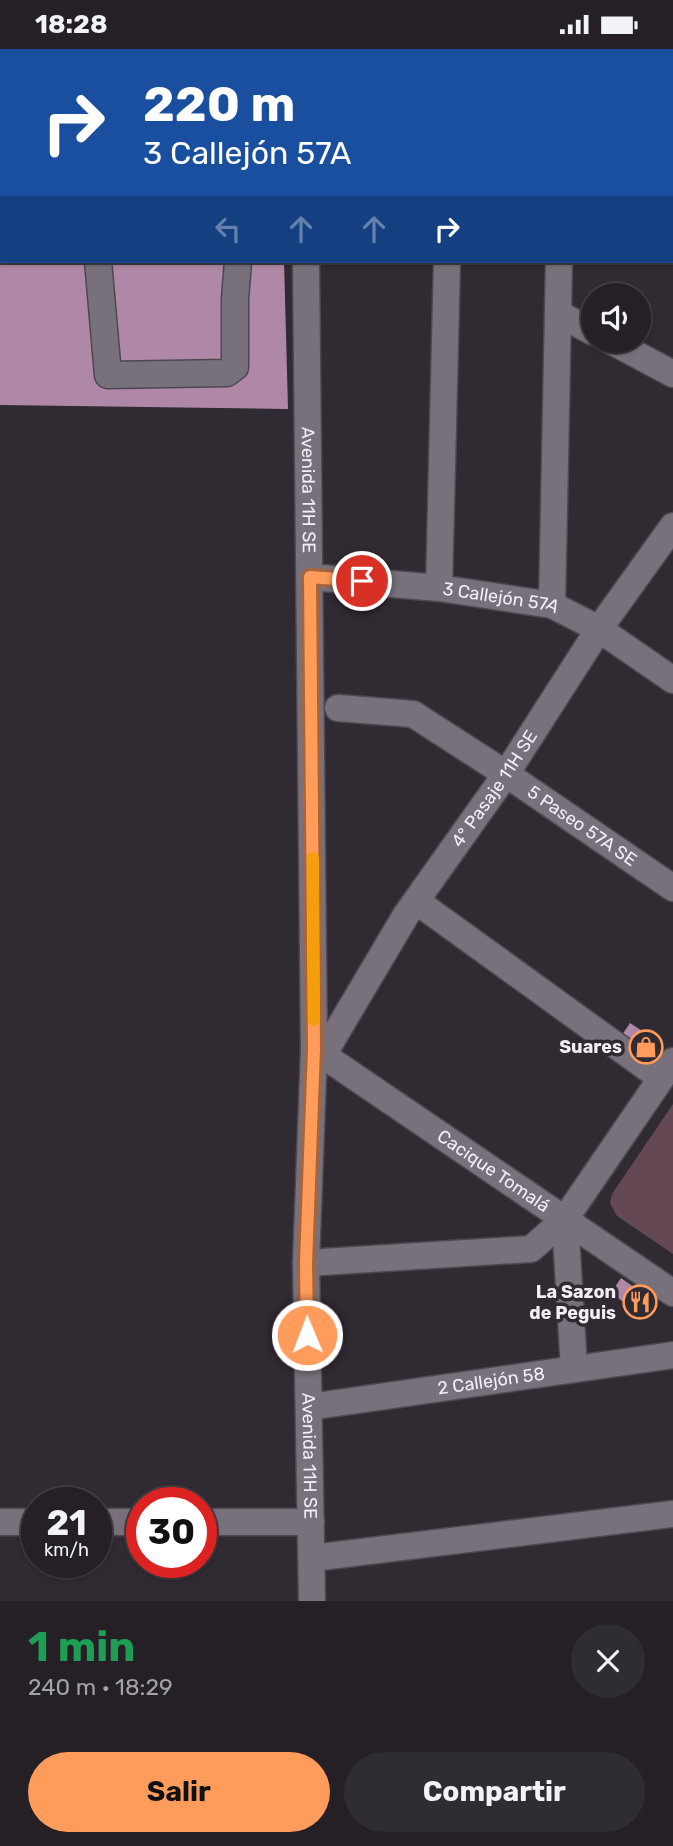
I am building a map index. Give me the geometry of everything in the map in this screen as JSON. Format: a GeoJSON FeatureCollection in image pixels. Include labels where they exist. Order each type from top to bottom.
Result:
{"type":"FeatureCollection","features":[{"type":"Feature","properties":{"kind":"street"},"geometry":{"type":"LineString","coordinates":[[97,263],[108,375],[227,373],[235,367],[238,263]]}},
{"type":"Feature","properties":{"kind":"street","name":"Avenida 11H SE"},"geometry":{"type":"LineString","coordinates":[[306,263],[318,1052],[306,1263],[312,1601]]}},
{"type":"Feature","properties":{"kind":"street"},"geometry":{"type":"LineString","coordinates":[[439,589],[447,263]]}},
{"type":"Feature","properties":{"kind":"street"},"geometry":{"type":"LineString","coordinates":[[552,604],[559,263]]}},
{"type":"Feature","properties":{"kind":"street"},"geometry":{"type":"LineString","coordinates":[[559,314],[581,326]]}},
{"type":"Feature","properties":{"kind":"street"},"geometry":{"type":"LineString","coordinates":[[634,353],[673,374]]}},
{"type":"Feature","properties":{"kind":"street","name":"4° Pasaje 11H SE"},"geometry":{"type":"LineString","coordinates":[[318,1052],[416,901],[506,774],[599,629],[673,526]]}},
{"type":"Feature","properties":{"kind":"street","name":"3 Callejón 57A"},"geometry":{"type":"LineString","coordinates":[[310,577],[439,589],[552,604],[599,629],[673,680]]}},
{"type":"Feature","properties":{"kind":"street","name":"5 Paseo 57A SE"},"geometry":{"type":"LineString","coordinates":[[338,708],[413,715],[506,774],[673,888]]}},
{"type":"Feature","properties":{"kind":"street"},"geometry":{"type":"LineString","coordinates":[[306,1263],[531,1249],[565,1219],[667,1069],[416,901]]}},
{"type":"Feature","properties":{"kind":"street","name":"Cacique Tomalá"},"geometry":{"type":"LineString","coordinates":[[318,1052],[673,1293]]}},
{"type":"Feature","properties":{"kind":"street"},"geometry":{"type":"LineString","coordinates":[[565,1219],[574,1369]]}},
{"type":"Feature","properties":{"kind":"street","name":"2 Callejón 58"},"geometry":{"type":"LineString","coordinates":[[309,1406],[673,1355]]}},
{"type":"Feature","properties":{"kind":"street"},"geometry":{"type":"LineString","coordinates":[[312,1559],[673,1514]]}},
{"type":"Feature","properties":{"kind":"street"},"geometry":{"type":"LineString","coordinates":[[0,1522],[21,1522]]}},
{"type":"Feature","properties":{"kind":"street"},"geometry":{"type":"LineString","coordinates":[[217,1522],[311,1522]]}},
{"type":"Feature","properties":{"kind":"shaded area"},"geometry":{"type":"Polygon","coordinates":[[[673,1104],[673,1254],[617,1216],[610,1203],[612,1194],[673,1104]]]}},
{"type":"Feature","properties":{"kind":"building"},"geometry":{"type":"Polygon","coordinates":[[[0,263],[284,263],[288,409],[0,405],[0,263]]]}},
{"type":"Feature","properties":{"kind":"building"},"geometry":{"type":"Polygon","coordinates":[[[630,1023],[656,1040],[648,1052],[622,1035],[630,1023]]]}},
{"type":"Feature","properties":{"kind":"building"},"geometry":{"type":"Polygon","coordinates":[[[621,1278],[651,1299],[640,1314],[611,1293],[621,1278]]]}},
{"type":"Feature","properties":{"kind":"slow traffic"},"geometry":{"type":"LineString","coordinates":[[313,858],[314,1020]]}},
{"type":"Feature","properties":{"kind":"place","name":"Suares"},"geometry":{"type":"Point","coordinates":[646,1047]}},
{"type":"Feature","properties":{"kind":"place","name":"La Sazon de Peguis"},"geometry":{"type":"Point","coordinates":[640,1302]}},
{"type":"Feature","properties":{"kind":"route"},"geometry":{"type":"LineString","coordinates":[[307,1335],[306,1263],[314,1049],[310,577],[362,581]]}}]}
